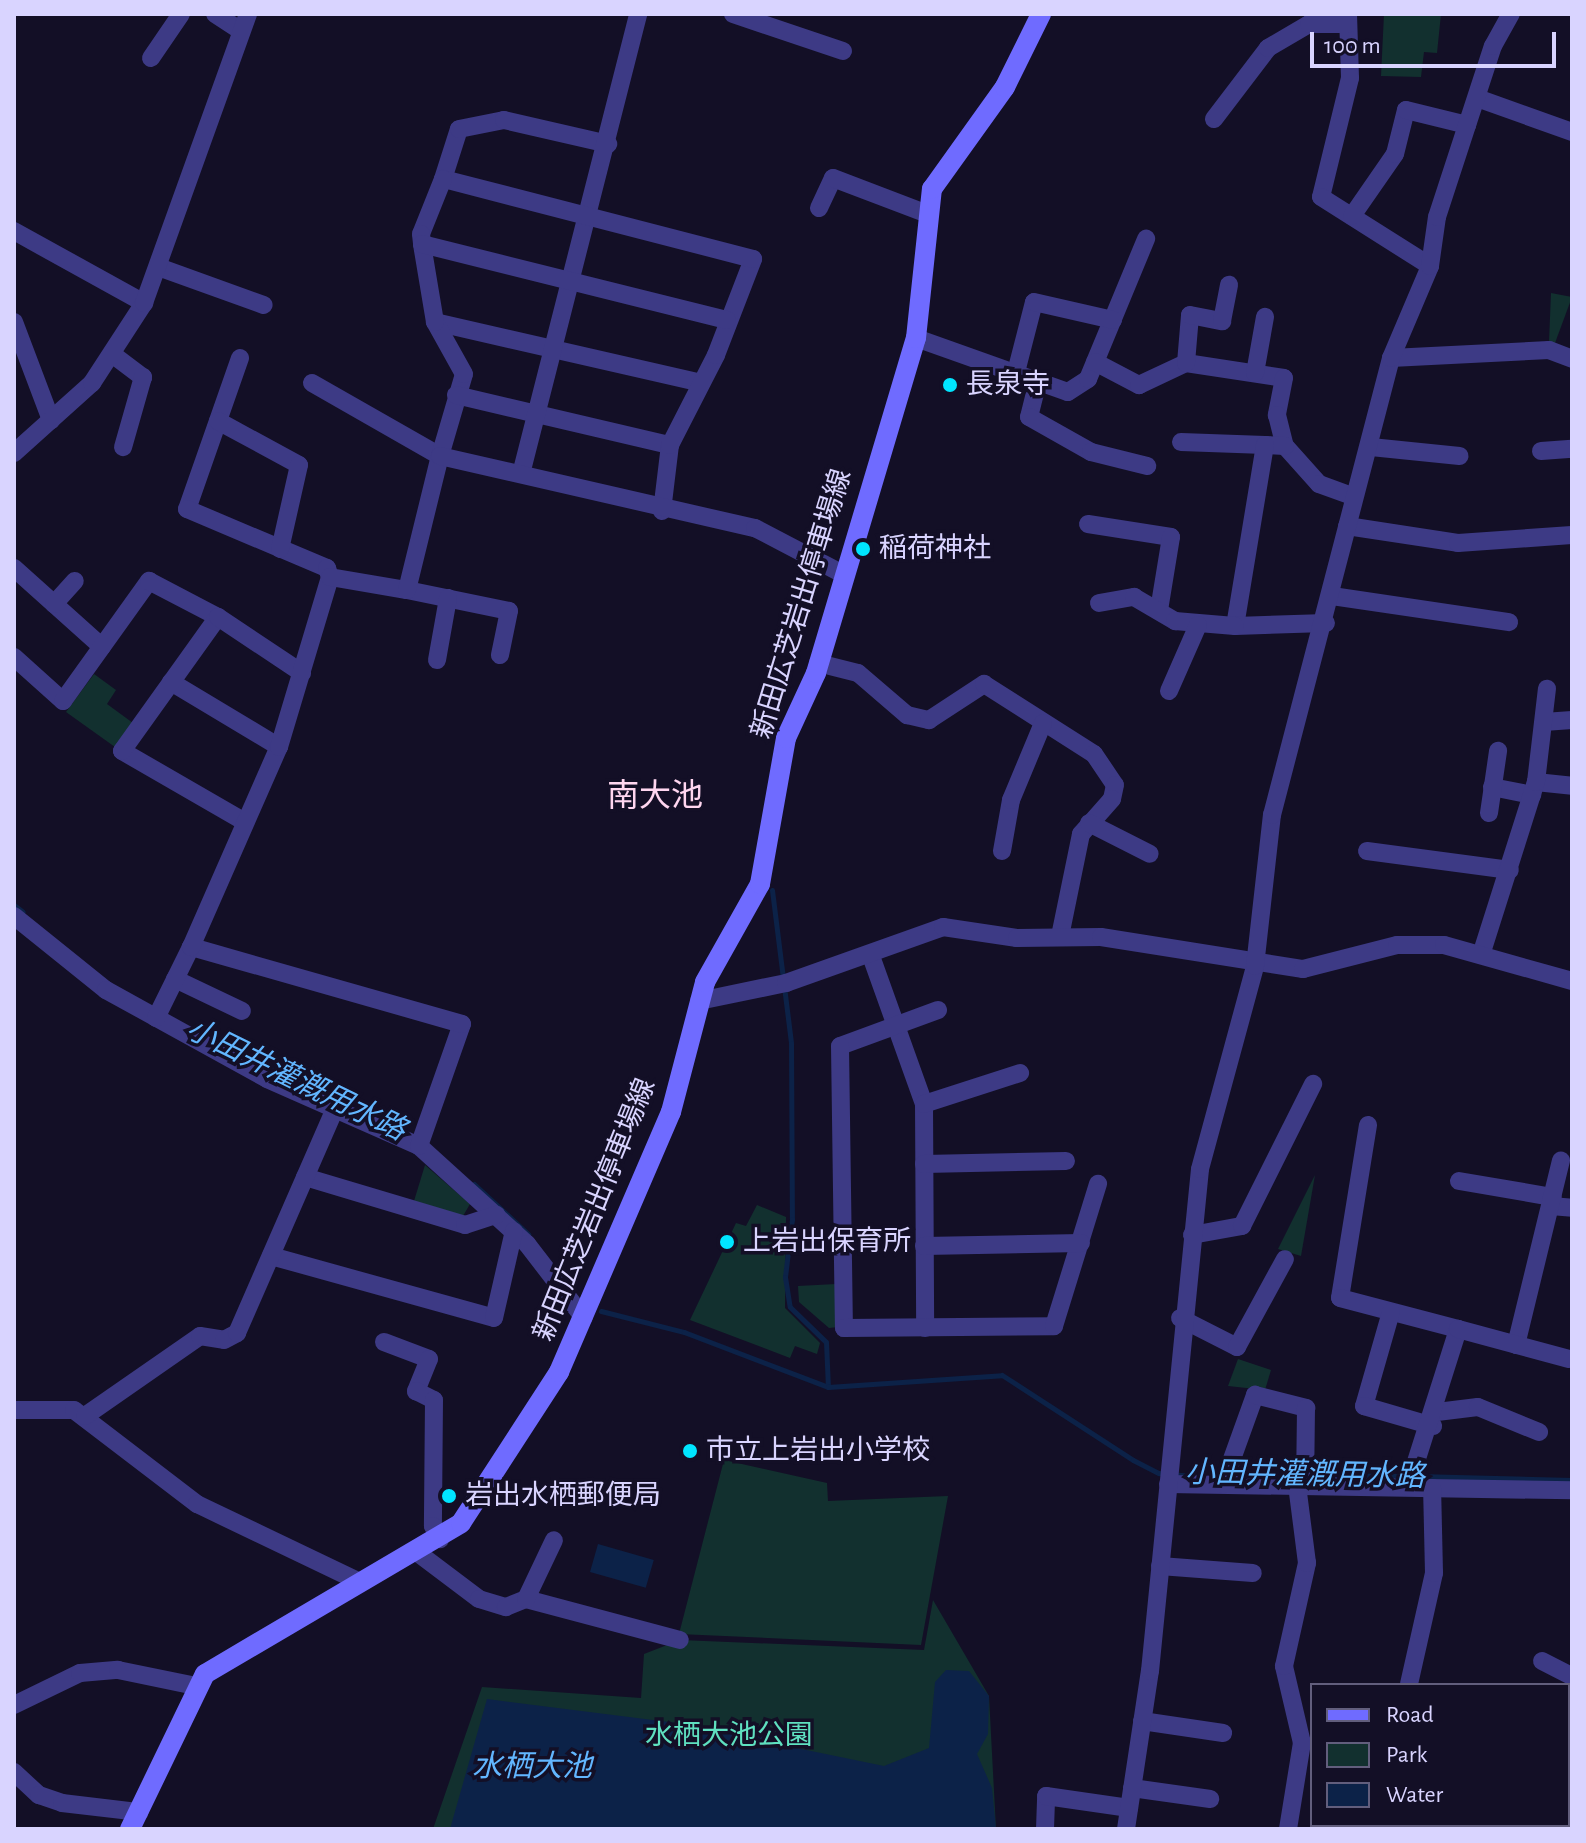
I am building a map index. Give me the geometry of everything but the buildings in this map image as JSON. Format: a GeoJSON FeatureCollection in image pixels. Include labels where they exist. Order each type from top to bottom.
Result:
{"type":"FeatureCollection","features":[{"type":"Feature","properties":{"kind":"main road","name":"新田広芝岩出停車場線"},"geometry":{"type":"LineString","coordinates":[[134,1820],[196,1686],[229,1657],[358,1581],[418,1553],[440,1539],[489,1487],[584,1318],[671,1112],[699,1001],[760,884],[786,738],[818,663],[841,573],[916,338],[925,213],[939,171],[1005,87],[1041,14]]}},
{"type":"Feature","properties":{"kind":"street"},"geometry":{"type":"LineString","coordinates":[[151,58],[181,14]]}},
{"type":"Feature","properties":{"kind":"street"},"geometry":{"type":"LineString","coordinates":[[14,453],[51,420],[112,354],[144,303],[161,268],[244,22],[215,14]]}},
{"type":"Feature","properties":{"kind":"street"},"geometry":{"type":"LineString","coordinates":[[521,474],[548,350],[608,144],[638,14]]}},
{"type":"Feature","properties":{"kind":"street"},"geometry":{"type":"LineString","coordinates":[[733,14],[843,51]]}},
{"type":"Feature","properties":{"kind":"street"},"geometry":{"type":"LineString","coordinates":[[1126,1829],[1160,1566],[1180,1318],[1200,1169],[1255,966],[1267,841],[1326,623],[1354,497],[1371,447],[1391,358],[1430,266],[1467,125],[1511,14]]}},
{"type":"Feature","properties":{"kind":"street"},"geometry":{"type":"LineString","coordinates":[[1214,119],[1268,48],[1309,24],[1348,19],[1350,78],[1319,181],[1321,197],[1430,266]]}},
{"type":"Feature","properties":{"kind":"street"},"geometry":{"type":"LineString","coordinates":[[1477,98],[1572,132]]}},
{"type":"Feature","properties":{"kind":"street"},"geometry":{"type":"LineString","coordinates":[[1352,216],[1395,154],[1406,110],[1467,125]]}},
{"type":"Feature","properties":{"kind":"street"},"geometry":{"type":"LineString","coordinates":[[407,590],[464,374],[435,322],[422,244],[459,129],[504,120],[608,144]]}},
{"type":"Feature","properties":{"kind":"street"},"geometry":{"type":"LineString","coordinates":[[819,208],[833,178],[925,213]]}},
{"type":"Feature","properties":{"kind":"street"},"geometry":{"type":"LineString","coordinates":[[443,179],[753,259],[670,445],[662,511]]}},
{"type":"Feature","properties":{"kind":"street"},"geometry":{"type":"LineString","coordinates":[[14,231],[144,303]]}},
{"type":"Feature","properties":{"kind":"street"},"geometry":{"type":"LineString","coordinates":[[916,338],[1015,376],[1068,392],[1088,379],[1146,239]]}},
{"type":"Feature","properties":{"kind":"street"},"geometry":{"type":"LineString","coordinates":[[422,244],[727,320]]}},
{"type":"Feature","properties":{"kind":"street"},"geometry":{"type":"LineString","coordinates":[[161,268],[264,305]]}},
{"type":"Feature","properties":{"kind":"street"},"geometry":{"type":"LineString","coordinates":[[1186,363],[1190,315],[1222,321],[1229,285]]}},
{"type":"Feature","properties":{"kind":"street"},"geometry":{"type":"LineString","coordinates":[[1015,376],[1034,302],[1113,320]]}},
{"type":"Feature","properties":{"kind":"street"},"geometry":{"type":"LineString","coordinates":[[1255,373],[1265,317]]}},
{"type":"Feature","properties":{"kind":"street"},"geometry":{"type":"LineString","coordinates":[[14,322],[51,420]]}},
{"type":"Feature","properties":{"kind":"street"},"geometry":{"type":"LineString","coordinates":[[435,322],[696,382]]}},
{"type":"Feature","properties":{"kind":"street"},"geometry":{"type":"LineString","coordinates":[[1391,358],[1549,350],[1572,359]]}},
{"type":"Feature","properties":{"kind":"street"},"geometry":{"type":"LineString","coordinates":[[112,354],[143,377],[123,447]]}},
{"type":"Feature","properties":{"kind":"street"},"geometry":{"type":"LineString","coordinates":[[240,358],[187,509],[280,549],[330,577],[509,611],[500,655]]}},
{"type":"Feature","properties":{"kind":"street"},"geometry":{"type":"LineString","coordinates":[[1095,362],[1139,385],[1186,363],[1284,378],[1277,415],[1285,446],[1319,484],[1354,497]]}},
{"type":"Feature","properties":{"kind":"street"},"geometry":{"type":"LineString","coordinates":[[1038,381],[1029,417],[1091,452],[1147,466]]}},
{"type":"Feature","properties":{"kind":"street"},"geometry":{"type":"LineString","coordinates":[[312,383],[349,411],[440,456],[662,511],[755,528],[841,573]]}},
{"type":"Feature","properties":{"kind":"street"},"geometry":{"type":"LineString","coordinates":[[456,395],[670,445]]}},
{"type":"Feature","properties":{"kind":"street"},"geometry":{"type":"LineString","coordinates":[[218,421],[299,465],[280,549]]}},
{"type":"Feature","properties":{"kind":"street"},"geometry":{"type":"LineString","coordinates":[[1181,442],[1285,446]]}},
{"type":"Feature","properties":{"kind":"street"},"geometry":{"type":"LineString","coordinates":[[1235,626],[1265,445]]}},
{"type":"Feature","properties":{"kind":"street"},"geometry":{"type":"LineString","coordinates":[[1371,447],[1460,456]]}},
{"type":"Feature","properties":{"kind":"street"},"geometry":{"type":"LineString","coordinates":[[1541,451],[1572,449]]}},
{"type":"Feature","properties":{"kind":"street"},"geometry":{"type":"LineString","coordinates":[[1088,524],[1171,537],[1159,610]]}},
{"type":"Feature","properties":{"kind":"street"},"geometry":{"type":"LineString","coordinates":[[1347,526],[1458,543],[1572,535]]}},
{"type":"Feature","properties":{"kind":"street"},"geometry":{"type":"LineString","coordinates":[[14,568],[102,647]]}},
{"type":"Feature","properties":{"kind":"street"},"geometry":{"type":"LineString","coordinates":[[158,1014],[191,947],[279,747],[330,577]]}},
{"type":"Feature","properties":{"kind":"street"},"geometry":{"type":"LineString","coordinates":[[54,604],[75,581]]}},
{"type":"Feature","properties":{"kind":"street"},"geometry":{"type":"LineString","coordinates":[[14,657],[63,701],[149,581],[218,617],[302,673]]}},
{"type":"Feature","properties":{"kind":"street"},"geometry":{"type":"LineString","coordinates":[[1332,596],[1509,622]]}},
{"type":"Feature","properties":{"kind":"street"},"geometry":{"type":"LineString","coordinates":[[1099,603],[1134,597],[1198,625],[1326,623]]}},
{"type":"Feature","properties":{"kind":"street"},"geometry":{"type":"LineString","coordinates":[[437,660],[448,598]]}},
{"type":"Feature","properties":{"kind":"street"},"geometry":{"type":"LineString","coordinates":[[218,617],[122,751],[245,822]]}},
{"type":"Feature","properties":{"kind":"street"},"geometry":{"type":"LineString","coordinates":[[1169,691],[1198,625]]}},
{"type":"Feature","properties":{"kind":"street"},"geometry":{"type":"LineString","coordinates":[[818,663],[858,673],[907,715],[929,720],[984,684],[1094,754],[1115,785],[1089,823],[1077,848],[1060,936]]}},
{"type":"Feature","properties":{"kind":"street"},"geometry":{"type":"LineString","coordinates":[[171,682],[279,747]]}},
{"type":"Feature","properties":{"kind":"street"},"geometry":{"type":"LineString","coordinates":[[1481,955],[1534,789],[1547,689]]}},
{"type":"Feature","properties":{"kind":"street"},"geometry":{"type":"LineString","coordinates":[[1544,722],[1572,720]]}},
{"type":"Feature","properties":{"kind":"street"},"geometry":{"type":"LineString","coordinates":[[1002,851],[1011,800],[1043,723]]}},
{"type":"Feature","properties":{"kind":"street"},"geometry":{"type":"LineString","coordinates":[[1489,813],[1498,751]]}},
{"type":"Feature","properties":{"kind":"street"},"geometry":{"type":"LineString","coordinates":[[1492,787],[1534,789],[1572,786]]}},
{"type":"Feature","properties":{"kind":"street"},"geometry":{"type":"LineString","coordinates":[[1089,823],[1150,854]]}},
{"type":"Feature","properties":{"kind":"street"},"geometry":{"type":"LineString","coordinates":[[1367,851],[1510,870]]}},
{"type":"Feature","properties":{"kind":"street"},"geometry":{"type":"LineString","coordinates":[[14,916],[106,990],[158,1014],[335,1109],[422,1140],[514,1231],[584,1318]]}},
{"type":"Feature","properties":{"kind":"street"},"geometry":{"type":"LineString","coordinates":[[699,1001],[871,956],[943,927],[1060,936],[1255,966],[1303,969],[1397,945],[1481,955],[1572,981]]}},
{"type":"Feature","properties":{"kind":"street"},"geometry":{"type":"LineString","coordinates":[[191,947],[462,1024],[422,1140]]}},
{"type":"Feature","properties":{"kind":"street"},"geometry":{"type":"LineString","coordinates":[[871,956],[924,1104],[925,1328]]}},
{"type":"Feature","properties":{"kind":"street"},"geometry":{"type":"LineString","coordinates":[[175,979],[242,1011]]}},
{"type":"Feature","properties":{"kind":"street"},"geometry":{"type":"LineString","coordinates":[[938,1010],[840,1046],[844,1328],[1054,1326],[1098,1184]]}},
{"type":"Feature","properties":{"kind":"street"},"geometry":{"type":"LineString","coordinates":[[924,1104],[1020,1073]]}},
{"type":"Feature","properties":{"kind":"street"},"geometry":{"type":"LineString","coordinates":[[1192,1235],[1242,1226],[1313,1084]]}},
{"type":"Feature","properties":{"kind":"street"},"geometry":{"type":"LineString","coordinates":[[85,1416],[200,1336],[224,1340],[237,1333],[335,1109]]}},
{"type":"Feature","properties":{"kind":"street"},"geometry":{"type":"LineString","coordinates":[[1368,1125],[1340,1298],[1569,1359]]}},
{"type":"Feature","properties":{"kind":"street"},"geometry":{"type":"LineString","coordinates":[[1516,1345],[1561,1160]]}},
{"type":"Feature","properties":{"kind":"street"},"geometry":{"type":"LineString","coordinates":[[924,1164],[1066,1161]]}},
{"type":"Feature","properties":{"kind":"street"},"geometry":{"type":"LineString","coordinates":[[305,1177],[465,1225],[496,1215]]}},
{"type":"Feature","properties":{"kind":"street"},"geometry":{"type":"LineString","coordinates":[[1459,1181],[1572,1208]]}},
{"type":"Feature","properties":{"kind":"street"},"geometry":{"type":"LineString","coordinates":[[271,1256],[494,1318],[514,1231]]}},
{"type":"Feature","properties":{"kind":"street"},"geometry":{"type":"LineString","coordinates":[[924,1246],[1081,1243]]}},
{"type":"Feature","properties":{"kind":"street"},"geometry":{"type":"LineString","coordinates":[[1180,1318],[1237,1347],[1285,1259]]}},
{"type":"Feature","properties":{"kind":"street"},"geometry":{"type":"LineString","coordinates":[[1391,1312],[1364,1406],[1435,1419],[1478,1407],[1539,1432]]}},
{"type":"Feature","properties":{"kind":"street"},"geometry":{"type":"LineString","coordinates":[[1408,1487],[1435,1419],[1458,1329]]}},
{"type":"Feature","properties":{"kind":"street"},"geometry":{"type":"LineString","coordinates":[[384,1342],[429,1359],[416,1391],[434,1400],[433,1526],[440,1539]]}},
{"type":"Feature","properties":{"kind":"street"},"geometry":{"type":"LineString","coordinates":[[1225,1480],[1255,1395],[1306,1408],[1303,1480],[1307,1563],[1284,1666],[1302,1743],[1288,1829]]}},
{"type":"Feature","properties":{"kind":"street"},"geometry":{"type":"LineString","coordinates":[[14,1410],[56,1407],[85,1416],[197,1504],[358,1581]]}},
{"type":"Feature","properties":{"kind":"street"},"geometry":{"type":"LineString","coordinates":[[1168,1476],[1432,1488],[1572,1490]]}},
{"type":"Feature","properties":{"kind":"street"},"geometry":{"type":"LineString","coordinates":[[1409,1683],[1434,1573],[1432,1488]]}},
{"type":"Feature","properties":{"kind":"street"},"geometry":{"type":"LineString","coordinates":[[526,1599],[554,1540]]}},
{"type":"Feature","properties":{"kind":"street"},"geometry":{"type":"LineString","coordinates":[[418,1553],[479,1599],[506,1607],[526,1599],[680,1640]]}},
{"type":"Feature","properties":{"kind":"street"},"geometry":{"type":"LineString","coordinates":[[1160,1566],[1253,1573]]}},
{"type":"Feature","properties":{"kind":"street"},"geometry":{"type":"LineString","coordinates":[[1542,1661],[1572,1676]]}},
{"type":"Feature","properties":{"kind":"street"},"geometry":{"type":"LineString","coordinates":[[14,1705],[80,1673],[118,1670],[196,1686]]}},
{"type":"Feature","properties":{"kind":"street"},"geometry":{"type":"LineString","coordinates":[[1142,1721],[1223,1733]]}},
{"type":"Feature","properties":{"kind":"street"},"geometry":{"type":"LineString","coordinates":[[14,1772],[39,1795],[134,1820]]}},
{"type":"Feature","properties":{"kind":"street"},"geometry":{"type":"LineString","coordinates":[[1132,1788],[1210,1799]]}},
{"type":"Feature","properties":{"kind":"street"},"geometry":{"type":"LineString","coordinates":[[1045,1829],[1046,1796],[1129,1808]]}},
{"type":"Feature","properties":{"kind":"green space"},"geometry":{"type":"Polygon","coordinates":[[[1384,14],[1441,14],[1437,53],[1424,52],[1421,77],[1381,76],[1384,14]]]}},
{"type":"Feature","properties":{"kind":"green space"},"geometry":{"type":"Polygon","coordinates":[[[1551,293],[1572,297],[1555,343],[1549,342],[1551,293]]]}},
{"type":"Feature","properties":{"kind":"green space"},"geometry":{"type":"Polygon","coordinates":[[[94,674],[116,690],[107,704],[133,723],[115,747],[66,712],[94,674]]]}},
{"type":"Feature","properties":{"kind":"green space"},"geometry":{"type":"Polygon","coordinates":[[[425,1165],[470,1204],[463,1216],[414,1201],[425,1165]]]}},
{"type":"Feature","properties":{"kind":"green space"},"geometry":{"type":"Polygon","coordinates":[[[1315,1175],[1301,1256],[1278,1249],[1315,1175]]]}},
{"type":"Feature","properties":{"kind":"green space"},"geometry":{"type":"Polygon","coordinates":[[[757,1205],[786,1217],[785,1308],[820,1343],[817,1354],[795,1346],[790,1358],[690,1320],[736,1223],[746,1226],[757,1205]]]}},
{"type":"Feature","properties":{"kind":"green space"},"geometry":{"type":"Polygon","coordinates":[[[836,1284],[838,1327],[829,1328],[799,1302],[798,1286],[836,1284]]]}},
{"type":"Feature","properties":{"kind":"green space"},"geometry":{"type":"Polygon","coordinates":[[[1238,1359],[1271,1370],[1265,1390],[1228,1386],[1238,1359]]]}},
{"type":"Feature","properties":{"kind":"green space"},"geometry":{"type":"Polygon","coordinates":[[[724,1460],[827,1483],[828,1501],[948,1496],[921,1645],[679,1634],[724,1460]]]}},
{"type":"Feature","properties":{"kind":"green space","name":"水栖大池"},"geometry":{"type":"Polygon","coordinates":[[[933,1600],[989,1696],[996,1829],[433,1829],[482,1687],[641,1698],[644,1654],[680,1640],[924,1650],[933,1600]]]}},
{"type":"Feature","properties":{"kind":"water"},"geometry":{"type":"Polygon","coordinates":[[[598,1544],[654,1560],[646,1588],[590,1572],[598,1544]]]}},
{"type":"Feature","properties":{"kind":"water","name":"水栖大池"},"geometry":{"type":"Polygon","coordinates":[[[946,1670],[969,1671],[989,1696],[988,1734],[977,1754],[992,1788],[996,1829],[450,1829],[487,1699],[780,1736],[782,1745],[884,1766],[929,1748],[935,1682],[946,1670]]]}},
{"type":"Feature","properties":{"kind":"waterway"},"geometry":{"type":"LineString","coordinates":[[772,890],[791,1043],[792,1219],[785,1277],[790,1307],[826,1342],[828,1387]]}},
{"type":"Feature","properties":{"kind":"waterway","name":"小田井灌漑用水路"},"geometry":{"type":"LineString","coordinates":[[14,905],[23,912]]}},
{"type":"Feature","properties":{"kind":"waterway","name":"小田井灌漑用水路"},"geometry":{"type":"LineString","coordinates":[[244,1056],[340,1102]]}},
{"type":"Feature","properties":{"kind":"waterway","name":"小田井灌漑用水路"},"geometry":{"type":"LineString","coordinates":[[474,1184],[528,1234]]}},
{"type":"Feature","properties":{"kind":"waterway","name":"小田井灌漑用水路"},"geometry":{"type":"LineString","coordinates":[[601,1311],[684,1332],[828,1387],[1002,1375],[1133,1460],[1159,1473],[1195,1476]]}},
{"type":"Feature","properties":{"kind":"waterway","name":"小田井灌漑用水路"},"geometry":{"type":"LineString","coordinates":[[1309,1475],[1407,1476]]}},
{"type":"Feature","properties":{"kind":"waterway","name":"小田井灌漑用水路"},"geometry":{"type":"LineString","coordinates":[[1277,1477],[1299,1476]]}},
{"type":"Feature","properties":{"kind":"waterway","name":"小田井灌漑用水路"},"geometry":{"type":"LineString","coordinates":[[1417,1476],[1572,1480]]}},
{"type":"Feature","properties":{"kind":"place","name":"長泉寺"},"geometry":{"type":"Point","coordinates":[950,385]}},
{"type":"Feature","properties":{"kind":"place","name":"稲荷神社"},"geometry":{"type":"Point","coordinates":[863,549]}},
{"type":"Feature","properties":{"kind":"place","name":"上岩出保育所"},"geometry":{"type":"Point","coordinates":[727,1242]}},
{"type":"Feature","properties":{"kind":"place","name":"市立上岩出小学校"},"geometry":{"type":"Point","coordinates":[690,1451]}},
{"type":"Feature","properties":{"kind":"place","name":"岩出水栖郵便局"},"geometry":{"type":"Point","coordinates":[449,1496]}},
{"type":"Feature","properties":{"kind":"district","name":"南大池"},"geometry":{"type":"Point","coordinates":[655,796]}},
{"type":"Feature","properties":{"kind":"park label","name":"水栖大池公園"},"geometry":{"type":"Point","coordinates":[729,1736]}}]}
